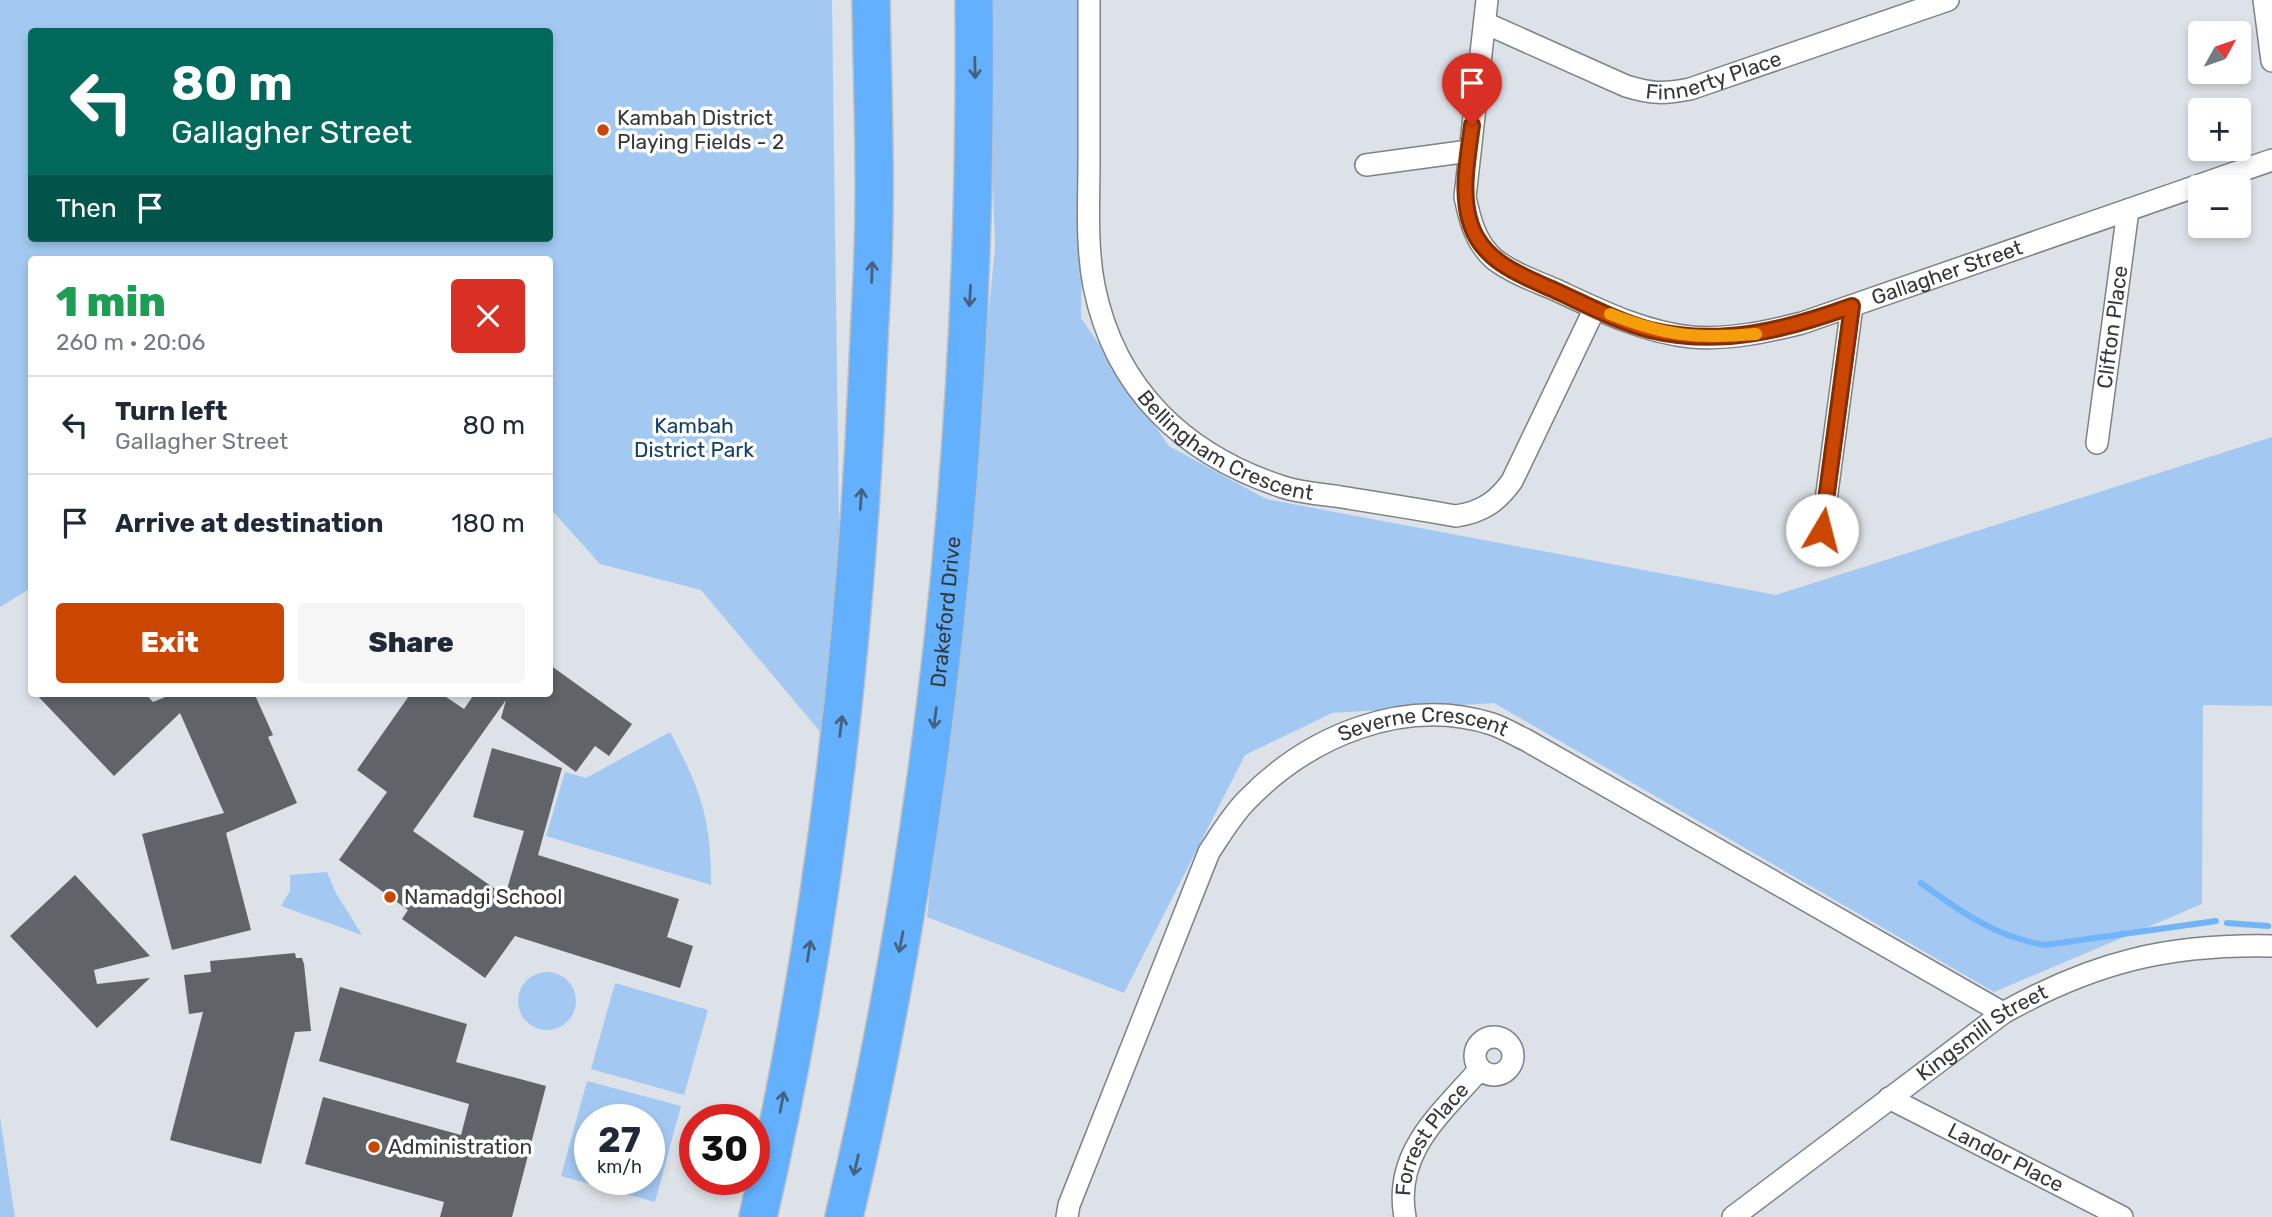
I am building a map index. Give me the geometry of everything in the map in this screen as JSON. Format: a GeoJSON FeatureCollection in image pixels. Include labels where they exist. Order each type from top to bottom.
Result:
{"type":"FeatureCollection","features":[{"type":"Feature","properties":{"kind":"highway"},"geometry":{"type":"LineString","coordinates":[[758,1217],[798,1018],[821,873],[841,724],[854,597],[864,470],[874,210],[871,0]]}},
{"type":"Feature","properties":{"kind":"highway","name":"Drakeford Drive"},"geometry":{"type":"LineString","coordinates":[[844,1217],[868,1114],[908,906],[947,615],[964,428],[973,237],[974,0]]}},
{"type":"Feature","properties":{"kind":"street","name":"Bellingham Crescent"},"geometry":{"type":"LineString","coordinates":[[1089,0],[1088,236],[1094,283],[1105,328],[1125,369],[1151,406],[1184,437],[1222,463],[1287,489],[1456,516],[1472,514],[1488,507],[1502,495],[1512,481],[1595,308]]}},
{"type":"Feature","properties":{"kind":"street","name":"Gallagher Street"},"geometry":{"type":"LineString","coordinates":[[1487,0],[1465,197],[1476,237],[1493,258],[1516,273],[1648,329],[1712,338],[1757,334],[1802,323],[2272,160]]}},
{"type":"Feature","properties":{"kind":"street","name":"Finnerty Place"},"geometry":{"type":"LineString","coordinates":[[1485,23],[1626,86],[1663,94],[1690,89],[1948,0]]}},
{"type":"Feature","properties":{"kind":"street"},"geometry":{"type":"LineString","coordinates":[[2264,0],[2272,61]]}},
{"type":"Feature","properties":{"kind":"street"},"geometry":{"type":"LineString","coordinates":[[1366,165],[1469,151]]}},
{"type":"Feature","properties":{"kind":"street","name":"Clifton Place"},"geometry":{"type":"LineString","coordinates":[[2097,443],[2128,210]]}},
{"type":"Feature","properties":{"kind":"street"},"geometry":{"type":"LineString","coordinates":[[1822,530],[1852,306]]}},
{"type":"Feature","properties":{"kind":"street","name":"Severne Crescent"},"geometry":{"type":"LineString","coordinates":[[1067,1217],[1079,1180],[1209,852],[1233,817],[1279,770],[1315,746],[1375,723],[1416,715],[1455,716],[1493,724],[1526,740],[2003,1013]]}},
{"type":"Feature","properties":{"kind":"street","name":"Kingsmill Street"},"geometry":{"type":"LineString","coordinates":[[1733,1217],[2003,1013],[2082,975],[2136,958],[2219,945],[2272,946]]}},
{"type":"Feature","properties":{"kind":"street","name":"Forrest Place"},"geometry":{"type":"LineString","coordinates":[[1405,1217],[1402,1199],[1405,1172],[1415,1146],[1480,1069]]}},
{"type":"Feature","properties":{"kind":"street","name":"Landor Place"},"geometry":{"type":"LineString","coordinates":[[1889,1098],[2122,1217]]}},
{"type":"Feature","properties":{"kind":"green space","name":"Kambah District Park"},"geometry":{"type":"Polygon","coordinates":[[[0,0],[832,0],[840,599],[822,734],[701,590],[600,564],[553,511],[553,256],[28,256],[28,590],[0,607],[0,0]]]}},
{"type":"Feature","properties":{"kind":"green space"},"geometry":{"type":"Polygon","coordinates":[[[987,0],[1085,0],[1081,318],[1169,446],[1266,499],[1776,595],[2272,437],[2272,706],[2203,705],[2202,904],[1994,992],[1494,703],[1332,713],[1245,755],[1124,993],[927,917],[995,248],[987,0]]]}},
{"type":"Feature","properties":{"kind":"green space"},"geometry":{"type":"Polygon","coordinates":[[[670,732],[689,770],[702,805],[709,842],[711,885],[546,836],[565,772],[586,778],[670,732]]]}},
{"type":"Feature","properties":{"kind":"green space"},"geometry":{"type":"Polygon","coordinates":[[[327,872],[336,893],[362,935],[281,906],[290,891],[290,875],[327,872]]]}},
{"type":"Feature","properties":{"kind":"green space"},"geometry":{"type":"Polygon","coordinates":[[[541,972],[553,972],[568,980],[576,995],[576,1007],[568,1022],[553,1030],[541,1030],[526,1022],[518,1007],[518,995],[526,980],[541,972]]]}},
{"type":"Feature","properties":{"kind":"green space"},"geometry":{"type":"Polygon","coordinates":[[[615,983],[708,1010],[684,1095],[591,1069],[615,983]]]}},
{"type":"Feature","properties":{"kind":"green space"},"geometry":{"type":"Polygon","coordinates":[[[587,1081],[679,1105],[665,1165],[665,1104],[581,1104],[587,1081]]]}},
{"type":"Feature","properties":{"kind":"green space"},"geometry":{"type":"Polygon","coordinates":[[[0,1117],[13,1205],[15,1217],[0,1217],[0,1117]]]}},
{"type":"Feature","properties":{"kind":"green space"},"geometry":{"type":"Polygon","coordinates":[[[574,1128],[574,1180],[561,1176],[574,1128]]]}},
{"type":"Feature","properties":{"kind":"green space"},"geometry":{"type":"Polygon","coordinates":[[[630,1195],[657,1195],[655,1202],[630,1195]]]}},
{"type":"Feature","properties":{"kind":"building"},"geometry":{"type":"Polygon","coordinates":[[[553,667],[632,724],[609,756],[595,746],[576,772],[501,718],[506,700],[413,831],[505,896],[524,831],[473,817],[492,748],[562,768],[538,855],[679,899],[667,937],[693,946],[680,988],[515,936],[485,978],[402,919],[408,910],[339,860],[387,792],[357,770],[408,697],[446,697],[464,709],[472,697],[553,697],[553,667]]]}},
{"type":"Feature","properties":{"kind":"building"},"geometry":{"type":"Polygon","coordinates":[[[39,697],[149,697],[153,702],[165,697],[256,697],[273,735],[268,737],[297,803],[226,833],[251,930],[172,950],[142,834],[224,813],[180,713],[114,776],[39,697]]]}},
{"type":"Feature","properties":{"kind":"building"},"geometry":{"type":"Polygon","coordinates":[[[75,875],[150,956],[94,970],[97,984],[150,978],[97,1028],[10,936],[75,875]]]}},
{"type":"Feature","properties":{"kind":"building"},"geometry":{"type":"Polygon","coordinates":[[[295,953],[296,958],[302,958],[304,964],[311,1031],[295,1032],[261,1164],[170,1140],[203,1012],[189,1014],[184,975],[211,972],[210,961],[295,953]]]}},
{"type":"Feature","properties":{"kind":"building"},"geometry":{"type":"Polygon","coordinates":[[[340,987],[467,1024],[456,1062],[546,1086],[512,1217],[440,1217],[444,1202],[305,1164],[323,1097],[461,1135],[469,1104],[319,1061],[340,987]]]}},
{"type":"Feature","properties":{"kind":"waterway"},"geometry":{"type":"LineString","coordinates":[[1921,883],[1995,930],[2045,945],[2216,921]]}},
{"type":"Feature","properties":{"kind":"waterway"},"geometry":{"type":"LineString","coordinates":[[2227,923],[2268,926]]}},
{"type":"Feature","properties":{"kind":"slow traffic"},"geometry":{"type":"LineString","coordinates":[[1610,314],[1648,329],[1690,337],[1756,334]]}},
{"type":"Feature","properties":{"kind":"place","name":"Kambah District Playing Fields - 2"},"geometry":{"type":"Point","coordinates":[603,130]}},
{"type":"Feature","properties":{"kind":"place","name":"Namadgi School"},"geometry":{"type":"Point","coordinates":[390,897]}},
{"type":"Feature","properties":{"kind":"place","name":"Administration"},"geometry":{"type":"Point","coordinates":[374,1147]}},
{"type":"Feature","properties":{"kind":"route"},"geometry":{"type":"LineString","coordinates":[[1472,125],[1465,197],[1471,225],[1476,237],[1493,258],[1516,273],[1648,329],[1690,337],[1757,334],[1802,323],[1852,306],[1822,530]]}}]}
